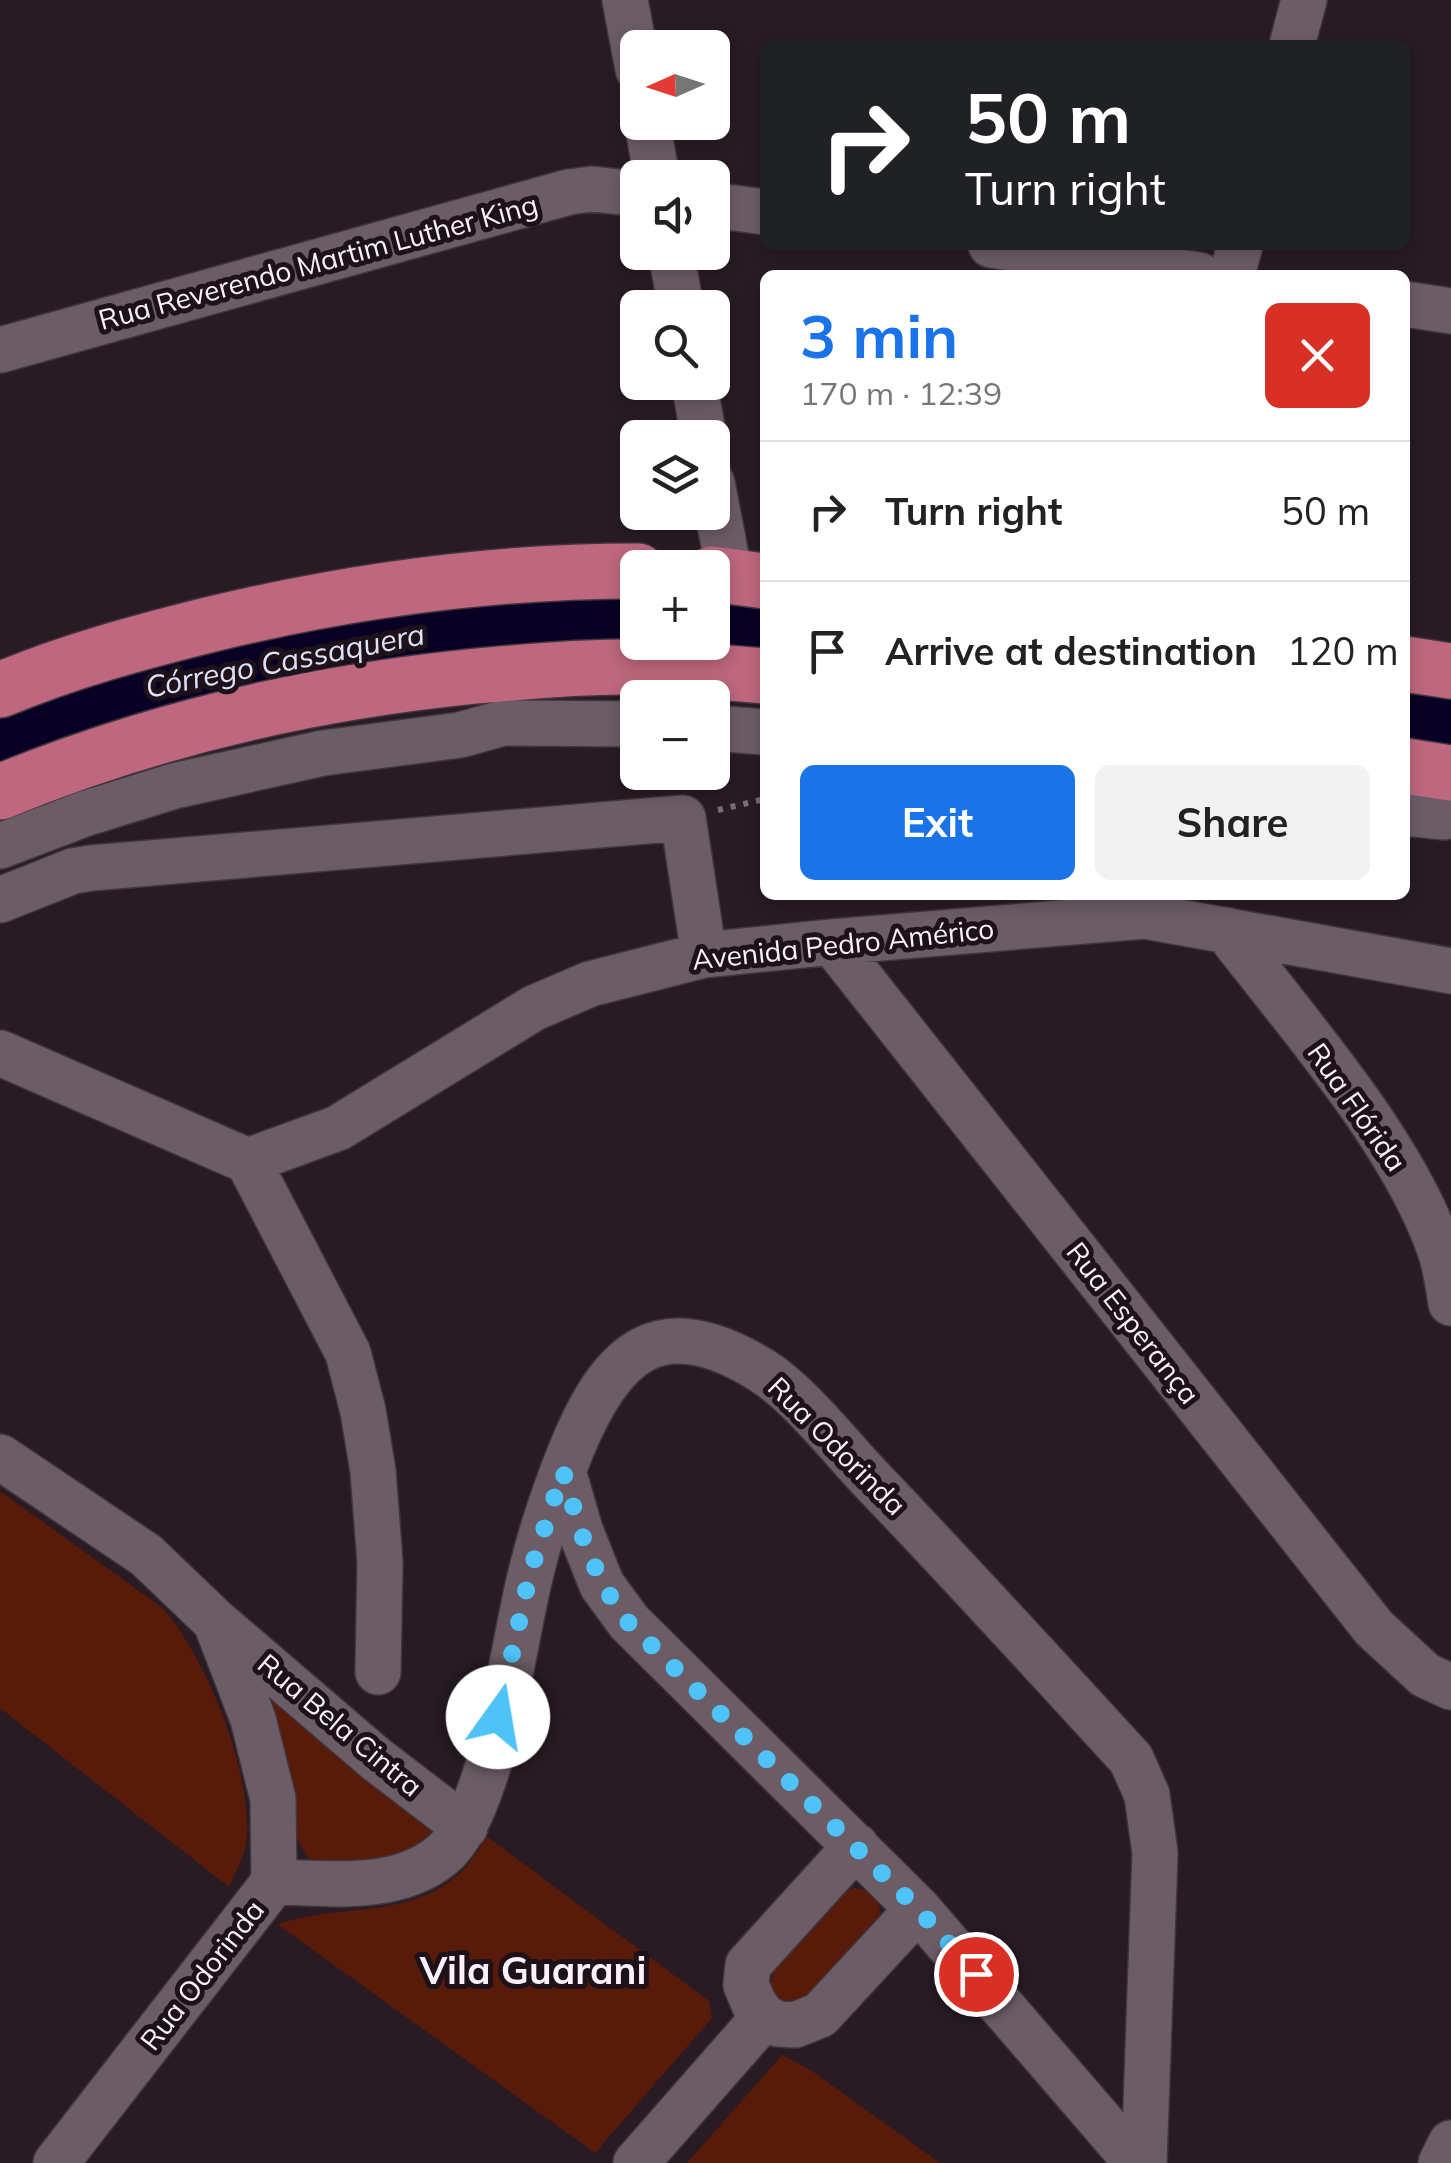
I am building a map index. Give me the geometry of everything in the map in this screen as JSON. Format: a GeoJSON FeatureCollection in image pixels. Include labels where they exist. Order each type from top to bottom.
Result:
{"type":"FeatureCollection","features":[{"type":"Feature","properties":{"kind":"main road"},"geometry":{"type":"LineString","coordinates":[[0,690],[132,644],[307,602],[376,590],[524,574],[620,571]]}},
{"type":"Feature","properties":{"kind":"main road"},"geometry":{"type":"LineString","coordinates":[[1410,665],[1451,671]]}},
{"type":"Feature","properties":{"kind":"main road"},"geometry":{"type":"LineString","coordinates":[[0,792],[158,735],[374,687],[535,671],[621,668],[760,676]]}},
{"type":"Feature","properties":{"kind":"main road"},"geometry":{"type":"LineString","coordinates":[[1410,767],[1451,773]]}},
{"type":"Feature","properties":{"kind":"street"},"geometry":{"type":"LineString","coordinates":[[625,0],[631,30]]}},
{"type":"Feature","properties":{"kind":"street"},"geometry":{"type":"LineString","coordinates":[[1293,40],[1304,0]]}},
{"type":"Feature","properties":{"kind":"street","name":"Rua Reverendo Martim Luther King"},"geometry":{"type":"LineString","coordinates":[[0,350],[569,192],[592,189],[620,192]]}},
{"type":"Feature","properties":{"kind":"street"},"geometry":{"type":"LineString","coordinates":[[730,207],[760,211]]}},
{"type":"Feature","properties":{"kind":"street"},"geometry":{"type":"LineString","coordinates":[[1026,250],[1164,270]]}},
{"type":"Feature","properties":{"kind":"street"},"geometry":{"type":"LineString","coordinates":[[1410,305],[1451,311]]}},
{"type":"Feature","properties":{"kind":"street"},"geometry":{"type":"LineString","coordinates":[[724,530],[736,577]]}},
{"type":"Feature","properties":{"kind":"street"},"geometry":{"type":"LineString","coordinates":[[0,846],[174,786],[323,752],[460,736],[503,723],[620,724]]}},
{"type":"Feature","properties":{"kind":"street"},"geometry":{"type":"LineString","coordinates":[[730,729],[760,732]]}},
{"type":"Feature","properties":{"kind":"street"},"geometry":{"type":"LineString","coordinates":[[1410,814],[1444,817],[1451,784]]}},
{"type":"Feature","properties":{"kind":"street"},"geometry":{"type":"LineString","coordinates":[[0,900],[73,871],[91,868],[682,818],[704,956]]}},
{"type":"Feature","properties":{"kind":"street","name":"Avenida Pedro Américo"},"geometry":{"type":"LineString","coordinates":[[248,1162],[338,1128],[534,1008],[590,984],[704,956],[1145,916],[1451,971]]}},
{"type":"Feature","properties":{"kind":"street","name":"Rua Flórida"},"geometry":{"type":"LineString","coordinates":[[1226,930],[1342,1082],[1412,1188],[1441,1252],[1451,1304]]}},
{"type":"Feature","properties":{"kind":"street","name":"Rua Esperança"},"geometry":{"type":"LineString","coordinates":[[832,942],[1374,1628],[1425,1675],[1451,1687]]}},
{"type":"Feature","properties":{"kind":"street"},"geometry":{"type":"LineString","coordinates":[[0,1053],[248,1162],[348,1353],[363,1411],[373,1471],[380,1562],[378,1672]]}},
{"type":"Feature","properties":{"kind":"street","name":"Rua Odorinda"},"geometry":{"type":"LineString","coordinates":[[56,2163],[274,1882],[354,1883],[406,1876],[445,1852],[465,1828],[490,1753],[530,1573],[584,1418],[623,1361],[664,1342],[691,1342],[744,1361],[782,1386],[1131,1758],[1147,1795],[1155,1853],[1141,2163]]}},
{"type":"Feature","properties":{"kind":"street","name":"Rua Bela Cintra"},"geometry":{"type":"LineString","coordinates":[[0,1457],[146,1555],[376,1759],[465,1828]]}},
{"type":"Feature","properties":{"kind":"street"},"geometry":{"type":"LineString","coordinates":[[563,1471],[580,1530],[602,1584],[628,1622],[918,1909],[1141,2163]]}},
{"type":"Feature","properties":{"kind":"street","name":"Rua Bela Cintra"},"geometry":{"type":"LineString","coordinates":[[216,1621],[253,1719],[273,1799],[274,1882]]}},
{"type":"Feature","properties":{"kind":"street"},"geometry":{"type":"LineString","coordinates":[[856,1846],[748,1965],[746,1985],[764,2017],[778,2024],[795,2025],[820,2015],[918,1909]]}},
{"type":"Feature","properties":{"kind":"street"},"geometry":{"type":"LineString","coordinates":[[636,2163],[764,2017]]}},
{"type":"Feature","properties":{"kind":"street"},"geometry":{"type":"LineString","coordinates":[[1440,2163],[1451,2143]]}},
{"type":"Feature","properties":{"kind":"shaded area"},"geometry":{"type":"Polygon","coordinates":[[[0,1491],[164,1609],[196,1657],[223,1716],[246,1808],[245,1848],[229,1887],[0,1708],[0,1491]]]}},
{"type":"Feature","properties":{"kind":"shaded area"},"geometry":{"type":"Polygon","coordinates":[[[279,1690],[438,1833],[401,1859],[317,1867],[295,1833],[275,1760],[262,1693],[279,1690]]]}},
{"type":"Feature","properties":{"kind":"shaded area"},"geometry":{"type":"Polygon","coordinates":[[[486,1836],[709,2001],[712,2018],[595,2153],[277,1924],[422,1897],[446,1884],[468,1865],[486,1836]]]}},
{"type":"Feature","properties":{"kind":"shaded area"},"geometry":{"type":"Polygon","coordinates":[[[846,1891],[867,1891],[876,1899],[879,1922],[805,2003],[796,2006],[780,2001],[770,1986],[775,1968],[846,1891]]]}},
{"type":"Feature","properties":{"kind":"shaded area"},"geometry":{"type":"Polygon","coordinates":[[[782,2055],[812,2071],[940,2163],[687,2163],[782,2055]]]}},
{"type":"Feature","properties":{"kind":"waterway","name":"Córrego Cassaquera"},"geometry":{"type":"LineString","coordinates":[[0,737],[95,702],[159,684],[351,643],[494,624],[620,619]]}},
{"type":"Feature","properties":{"kind":"waterway","name":"Córrego Cassaquera"},"geometry":{"type":"LineString","coordinates":[[730,623],[760,625]]}},
{"type":"Feature","properties":{"kind":"waterway","name":"Córrego Cassaquera"},"geometry":{"type":"LineString","coordinates":[[1410,714],[1451,719]]}},
{"type":"Feature","properties":{"kind":"district","name":"Vila Guarani"},"geometry":{"type":"Point","coordinates":[533,1971]}},
{"type":"Feature","properties":{"kind":"route"},"geometry":{"type":"LineString","coordinates":[[498,1717],[530,1573],[563,1471],[580,1530],[602,1584],[628,1622],[918,1909],[976,1974]]}}]}
